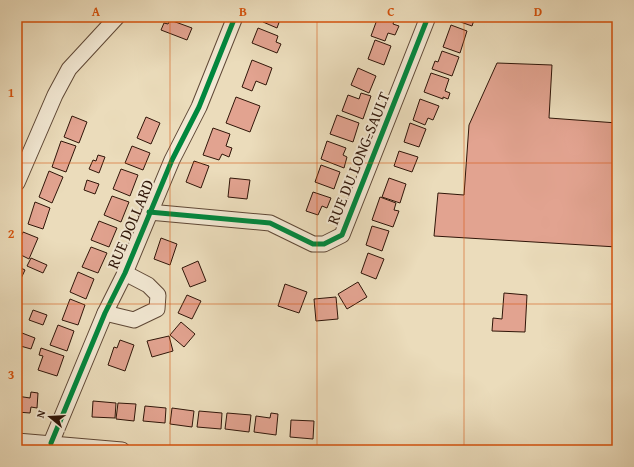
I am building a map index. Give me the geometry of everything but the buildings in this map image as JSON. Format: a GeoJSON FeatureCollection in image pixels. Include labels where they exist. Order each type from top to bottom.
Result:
{"type":"FeatureCollection","features":[{"type":"Feature","properties":{"kind":"street"},"geometry":{"type":"LineString","coordinates":[[17,183],[55,95],[69,69],[117,17]]}},
{"type":"Feature","properties":{"kind":"street","name":"RUE DOLLARD"},"geometry":{"type":"LineString","coordinates":[[51,443],[105,312],[124,272],[172,160],[199,107],[236,17]]}},
{"type":"Feature","properties":{"kind":"street","name":"RUE DU LONG-SAULT"},"geometry":{"type":"LineString","coordinates":[[149,212],[270,223],[313,244],[324,244],[342,235],[428,17]]}},
{"type":"Feature","properties":{"kind":"street"},"geometry":{"type":"LineString","coordinates":[[105,312],[134,320],[157,309],[158,295],[148,285],[124,272]]}},
{"type":"Feature","properties":{"kind":"street"},"geometry":{"type":"LineString","coordinates":[[17,441],[122,450]]}},
{"type":"Feature","properties":{"kind":"cycle path"},"geometry":{"type":"LineString","coordinates":[[51,443],[105,313],[125,273],[172,160],[199,107],[235,17]]}},
{"type":"Feature","properties":{"kind":"cycle path"},"geometry":{"type":"LineString","coordinates":[[149,212],[270,223],[313,244],[324,244],[342,235],[428,17]]}}]}
